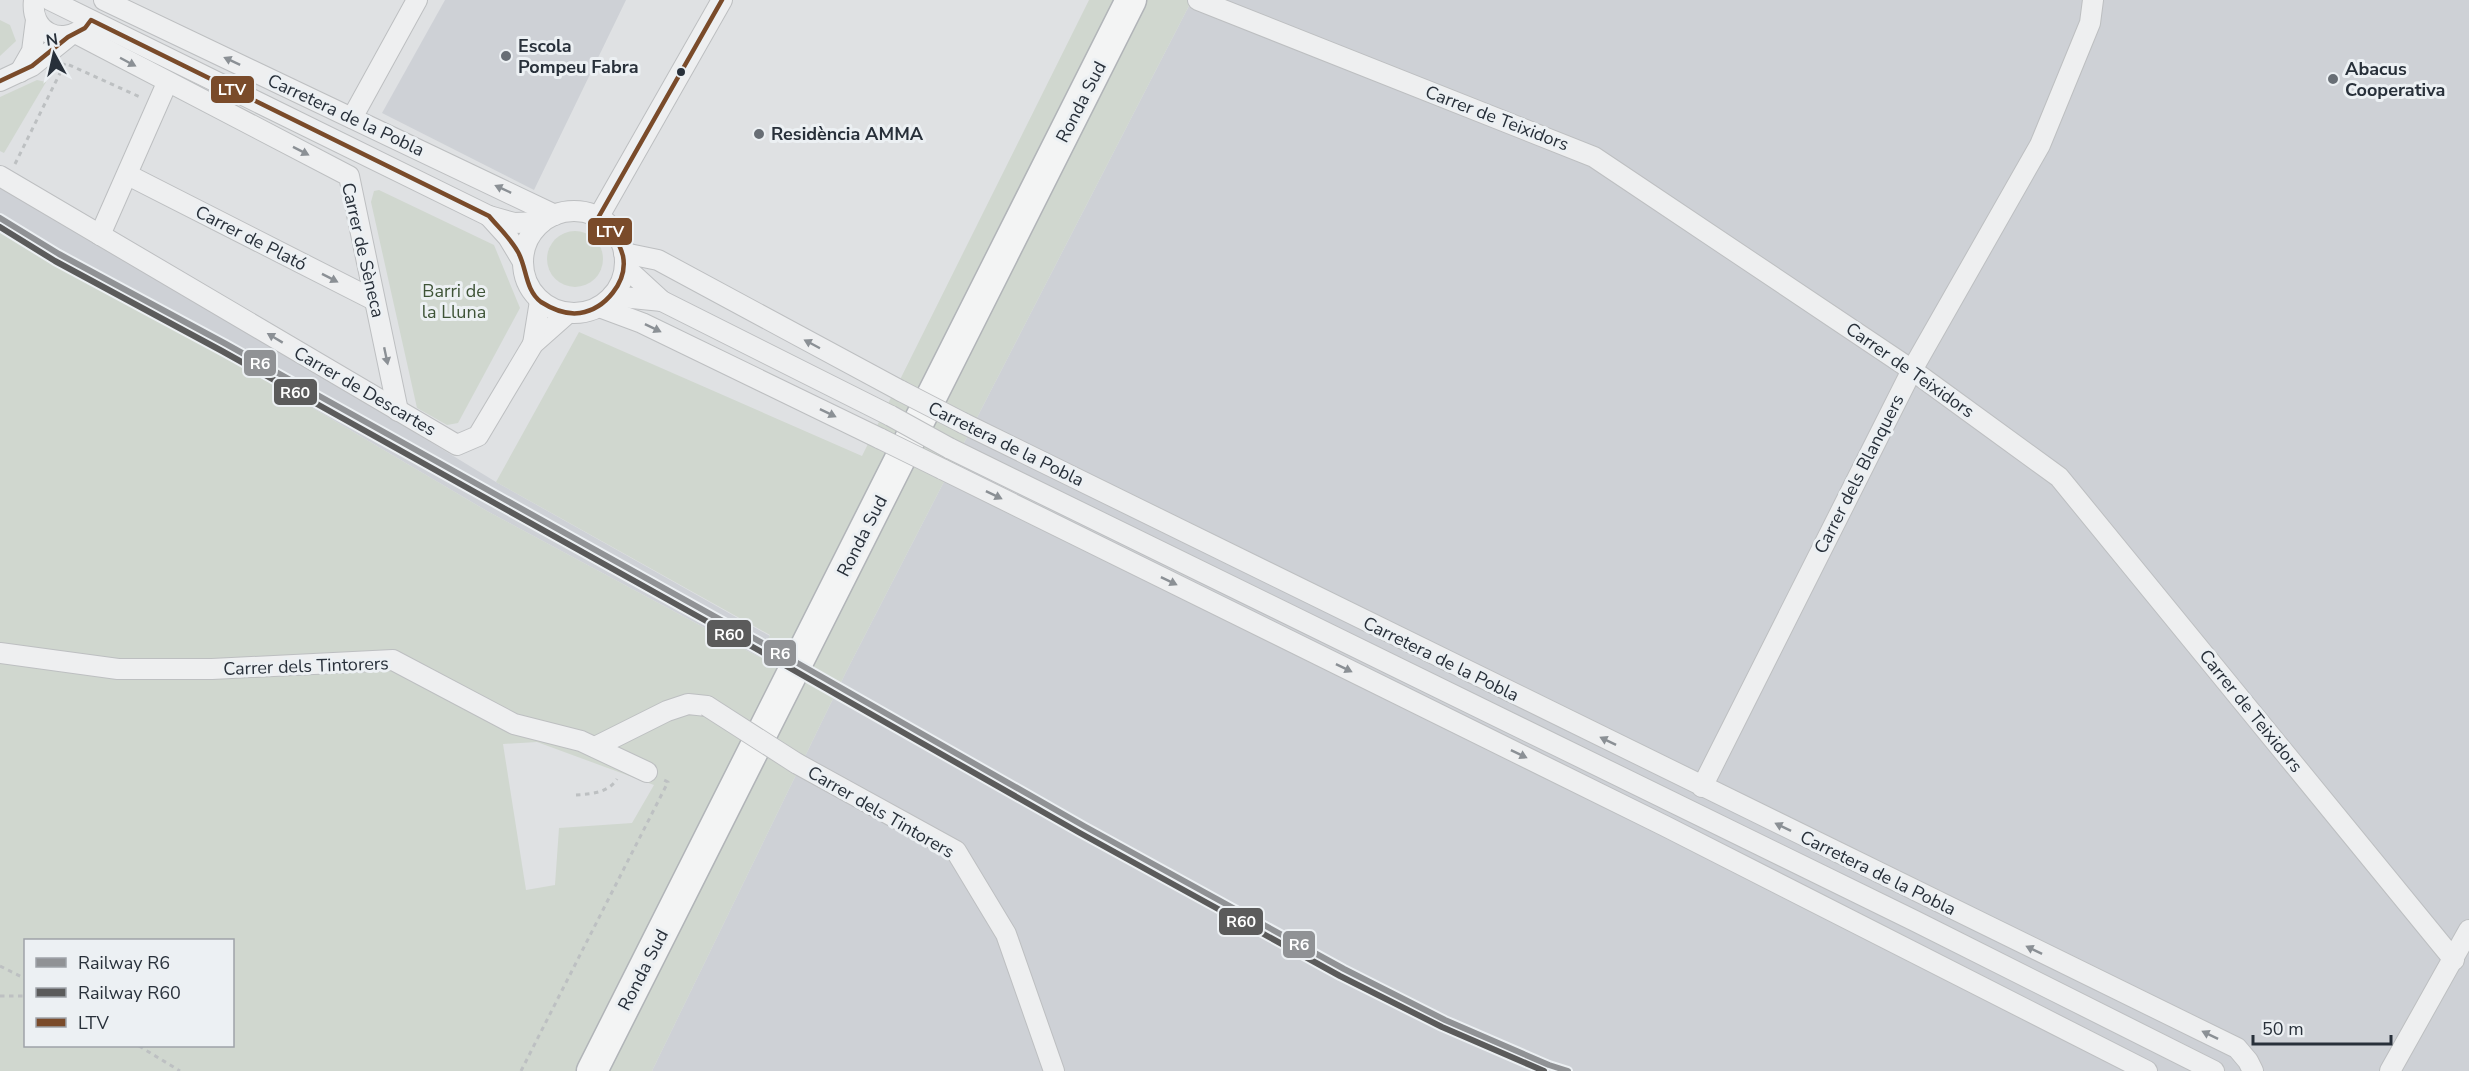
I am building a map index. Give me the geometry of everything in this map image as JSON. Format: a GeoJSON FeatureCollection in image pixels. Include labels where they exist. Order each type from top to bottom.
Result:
{"type":"FeatureCollection","features":[{"type":"Feature","properties":{"kind":"highway","name":"Ronda Sud"},"geometry":{"type":"LineString","coordinates":[[592,1071],[1131,0]]}},
{"type":"Feature","properties":{"kind":"street"},"geometry":{"type":"LineString","coordinates":[[34,0],[33,11],[36,20],[49,34],[82,22]]}},
{"type":"Feature","properties":{"kind":"street","name":"Carretera de la Pobla"},"geometry":{"type":"LineString","coordinates":[[50,0],[82,22],[489,216],[514,222],[549,218]]}},
{"type":"Feature","properties":{"kind":"street","name":"Carretera de la Pobla"},"geometry":{"type":"LineString","coordinates":[[104,0],[352,118],[549,218]]}},
{"type":"Feature","properties":{"kind":"street"},"geometry":{"type":"LineString","coordinates":[[352,118],[417,0]]}},
{"type":"Feature","properties":{"kind":"street"},"geometry":{"type":"LineString","coordinates":[[598,218],[722,0]]}},
{"type":"Feature","properties":{"kind":"street","name":"Carrer dels Blanquers"},"geometry":{"type":"LineString","coordinates":[[1702,788],[1912,370],[2040,145],[2090,23],[2093,0]]}},
{"type":"Feature","properties":{"kind":"street","name":"Carrer de Teixidors"},"geometry":{"type":"LineString","coordinates":[[1206,4],[1594,157],[1912,370],[2059,477],[2454,960]]}},
{"type":"Feature","properties":{"kind":"street"},"geometry":{"type":"LineString","coordinates":[[20,72],[32,51],[36,20]]}},
{"type":"Feature","properties":{"kind":"street"},"geometry":{"type":"LineString","coordinates":[[0,81],[43,59],[82,22]]}},
{"type":"Feature","properties":{"kind":"street","name":"Carrer de Sèneca"},"geometry":{"type":"LineString","coordinates":[[82,22],[167,83],[349,176],[398,411]]}},
{"type":"Feature","properties":{"kind":"street"},"geometry":{"type":"LineString","coordinates":[[100,235],[167,83]]}},
{"type":"Feature","properties":{"kind":"street","name":"Carrer de Plató"},"geometry":{"type":"LineString","coordinates":[[128,175],[374,300]]}},
{"type":"Feature","properties":{"kind":"street","name":"Carrer de Descartes"},"geometry":{"type":"LineString","coordinates":[[4,178],[457,445],[478,436],[533,344],[568,313]]}},
{"type":"Feature","properties":{"kind":"street"},"geometry":{"type":"LineString","coordinates":[[577,212],[598,218],[615,233],[624,260],[620,283],[605,302],[584,312],[568,313],[553,309],[540,301],[527,283],[523,262],[525,247],[532,233],[549,218],[577,212]]}},
{"type":"Feature","properties":{"kind":"street","name":"Carretera de la Pobla"},"geometry":{"type":"LineString","coordinates":[[489,216],[508,237],[523,262]]}},
{"type":"Feature","properties":{"kind":"street","name":"Carretera de la Pobla"},"geometry":{"type":"LineString","coordinates":[[624,260],[662,301],[891,416],[949,448],[1904,916],[2214,1071]]}},
{"type":"Feature","properties":{"kind":"street","name":"Carretera de la Pobla"},"geometry":{"type":"LineString","coordinates":[[624,260],[658,260],[963,423],[1702,788],[2237,1048],[2253,1071]]}},
{"type":"Feature","properties":{"kind":"street","name":"Carrer de Descartes"},"geometry":{"type":"LineString","coordinates":[[533,344],[540,301]]}},
{"type":"Feature","properties":{"kind":"street","name":"Carretera de la Pobla"},"geometry":{"type":"LineString","coordinates":[[605,302],[662,301]]}},
{"type":"Feature","properties":{"kind":"street"},"geometry":{"type":"LineString","coordinates":[[605,302],[642,323],[1665,826],[2147,1071]]}},
{"type":"Feature","properties":{"kind":"street","name":"Carrer dels Tintorers"},"geometry":{"type":"LineString","coordinates":[[0,653],[118,669],[212,669],[393,660],[514,724],[581,741],[647,772]]}},
{"type":"Feature","properties":{"kind":"street","name":"Carrer dels Tintorers"},"geometry":{"type":"LineString","coordinates":[[595,747],[666,711],[688,704],[707,706],[796,763],[956,852],[1006,934],[1054,1071]]}},
{"type":"Feature","properties":{"kind":"street"},"geometry":{"type":"LineString","coordinates":[[2390,1071],[2469,930]]}},
{"type":"Feature","properties":{"kind":"path"},"geometry":{"type":"LineString","coordinates":[[4,178],[65,63],[158,106]]}},
{"type":"Feature","properties":{"kind":"path"},"geometry":{"type":"LineString","coordinates":[[576,795],[601,792],[613,785],[626,761]]}},
{"type":"Feature","properties":{"kind":"path"},"geometry":{"type":"LineString","coordinates":[[521,1071],[668,782],[647,772]]}},
{"type":"Feature","properties":{"kind":"path"},"geometry":{"type":"LineString","coordinates":[[0,966],[24,978]]}},
{"type":"Feature","properties":{"kind":"path"},"geometry":{"type":"LineString","coordinates":[[0,996],[24,996]]}},
{"type":"Feature","properties":{"kind":"path"},"geometry":{"type":"LineString","coordinates":[[141,1047],[180,1071]]}},
{"type":"Feature","properties":{"kind":"shaded area","name":"Escola Pompeu Fabra"},"geometry":{"type":"Polygon","coordinates":[[[445,0],[626,0],[534,190],[382,113],[445,0]]]}},
{"type":"Feature","properties":{"kind":"shaded area"},"geometry":{"type":"Polygon","coordinates":[[[1192,0],[2469,0],[2469,1071],[652,1071],[846,672],[1192,0]]]}},
{"type":"Feature","properties":{"kind":"shaded area"},"geometry":{"type":"Polygon","coordinates":[[[0,180],[496,482],[770,636],[759,657],[487,511],[0,223],[0,180]]]}},
{"type":"Feature","properties":{"kind":"green space"},"geometry":{"type":"Polygon","coordinates":[[[1089,0],[1192,0],[846,672],[652,1071],[0,1071],[0,223],[487,511],[759,657],[770,635],[496,482],[579,332],[862,456],[1089,0]],[[537,742],[503,744],[526,890],[555,885],[559,828],[632,823],[654,785],[537,742]]]}},
{"type":"Feature","properties":{"kind":"green space"},"geometry":{"type":"Polygon","coordinates":[[[0,20],[10,25],[16,41],[0,56],[0,20]]]}},
{"type":"Feature","properties":{"kind":"green space"},"geometry":{"type":"Polygon","coordinates":[[[37,80],[46,82],[4,153],[0,151],[0,97],[37,80]]]}},
{"type":"Feature","properties":{"kind":"green space","name":"Barri de la Lluna"},"geometry":{"type":"Polygon","coordinates":[[[379,190],[494,245],[520,308],[458,423],[447,425],[417,408],[371,202],[374,191],[379,190]]]}},
{"type":"Feature","properties":{"kind":"green space"},"geometry":{"type":"Polygon","coordinates":[[[575,231],[586,233],[595,239],[601,248],[603,259],[601,270],[595,279],[586,285],[575,287],[564,285],[555,279],[549,270],[547,259],[549,248],[555,239],[564,233],[575,231]]]}},
{"type":"Feature","properties":{"kind":"rail line","name":"R6"},"geometry":{"type":"LineString","coordinates":[[0,218],[59,254],[226,344],[764,644],[1084,826],[1344,969],[1445,1020],[1568,1071]]}},
{"type":"Feature","properties":{"kind":"rail line","name":"R60"},"geometry":{"type":"LineString","coordinates":[[0,227],[55,261],[222,351],[760,651],[1080,833],[1340,976],[1442,1027],[1544,1071]]}},
{"type":"Feature","properties":{"kind":"transit line","name":"LTV"},"geometry":{"type":"LineString","coordinates":[[0,81],[32,66],[68,37],[85,28],[91,20],[489,216],[518,252],[529,285],[536,297],[545,305],[559,311],[580,313],[598,306],[613,293],[624,266],[623,256],[616,240],[598,218],[722,0]]}},
{"type":"Feature","properties":{"kind":"place","name":"Escola Pompeu Fabra"},"geometry":{"type":"Point","coordinates":[506,56]}},
{"type":"Feature","properties":{"kind":"place","name":"Abacus Cooperativa"},"geometry":{"type":"Point","coordinates":[2333,79]}},
{"type":"Feature","properties":{"kind":"place","name":"Residència AMMA"},"geometry":{"type":"Point","coordinates":[759,134]}}]}
